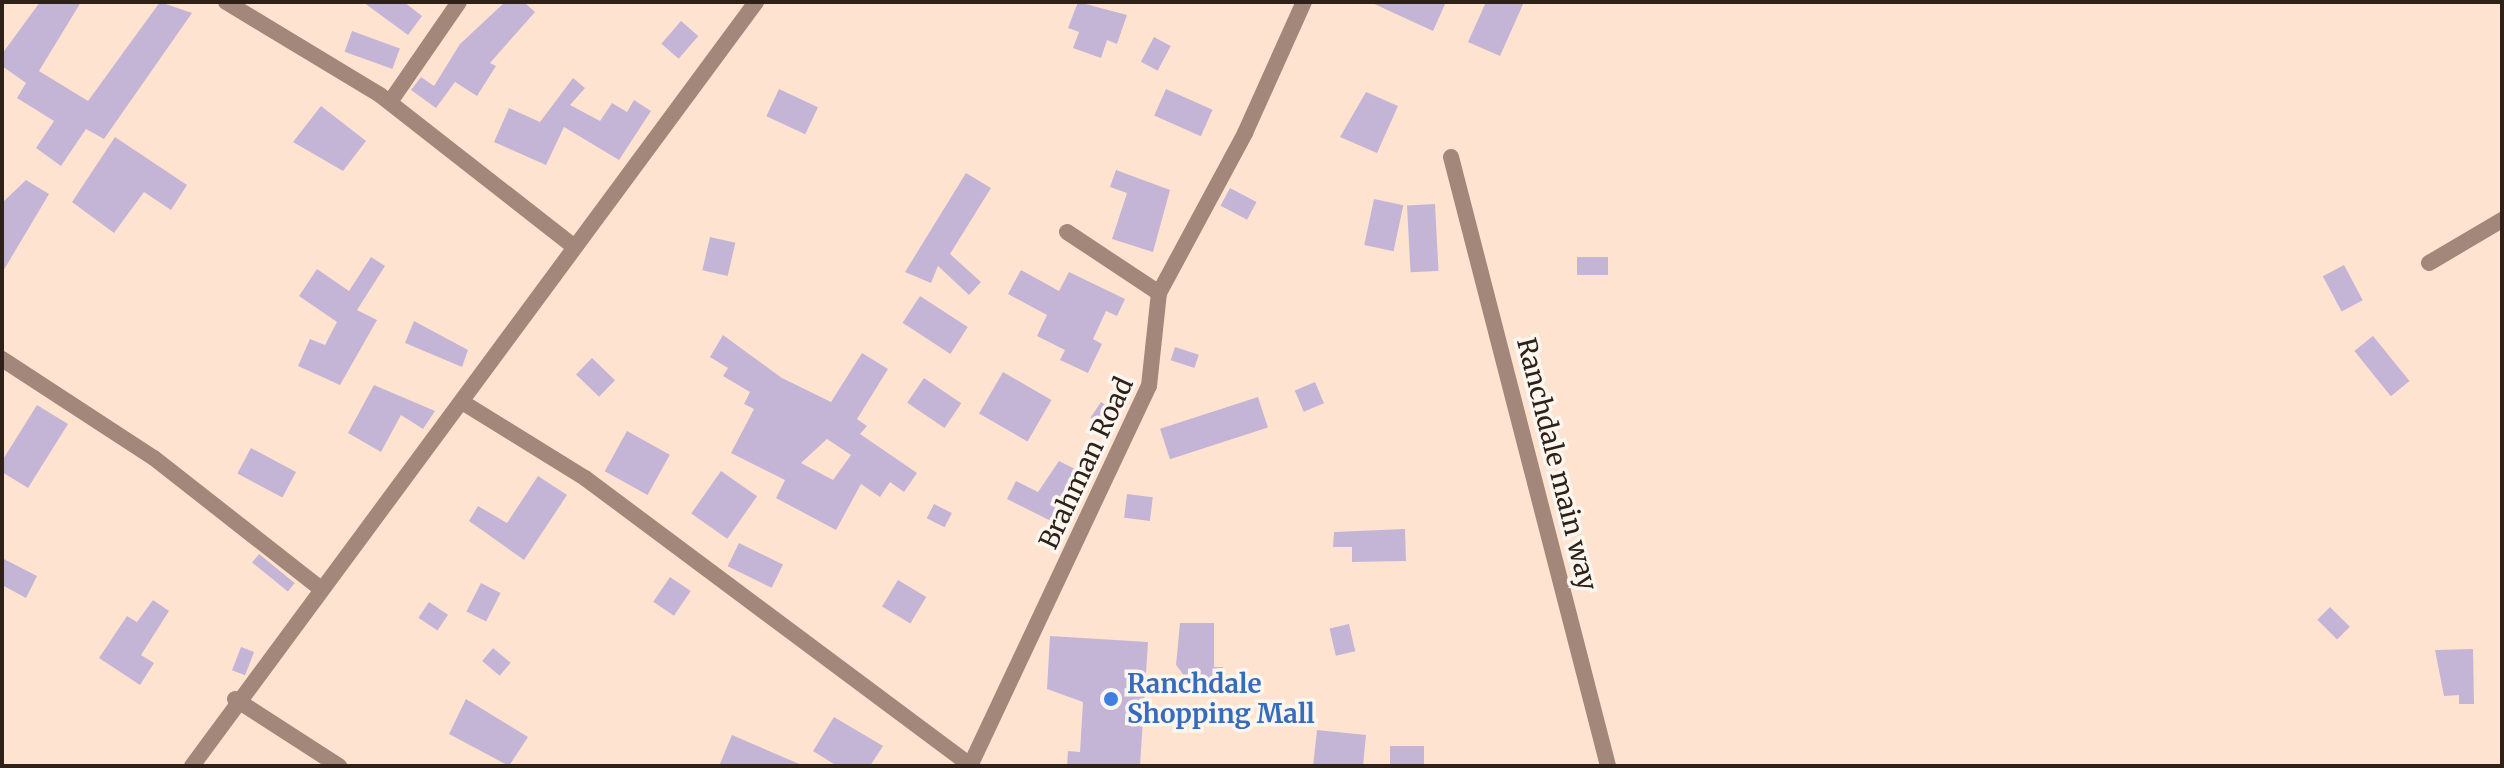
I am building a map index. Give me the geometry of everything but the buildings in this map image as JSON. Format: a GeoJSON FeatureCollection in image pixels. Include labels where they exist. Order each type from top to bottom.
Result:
{"type":"FeatureCollection","features":[{"type":"Feature","properties":{"kind":"street"},"geometry":{"type":"LineString","coordinates":[[226,2],[390,102],[573,246]]}},
{"type":"Feature","properties":{"kind":"street"},"geometry":{"type":"LineString","coordinates":[[390,102],[459,2]]}},
{"type":"Feature","properties":{"kind":"street"},"geometry":{"type":"LineString","coordinates":[[192,766],[235,699],[462,402],[573,246],[756,2]]}},
{"type":"Feature","properties":{"kind":"street","name":"Brahman Road"},"geometry":{"type":"LineString","coordinates":[[970,766],[1149,386],[1159,293],[1245,133],[1304,2]]}},
{"type":"Feature","properties":{"kind":"street","name":"Ranchdale main way"},"geometry":{"type":"LineString","coordinates":[[1451,157],[1461,175],[1608,766]]}},
{"type":"Feature","properties":{"kind":"street"},"geometry":{"type":"LineString","coordinates":[[2429,263],[2502,220]]}},
{"type":"Feature","properties":{"kind":"street"},"geometry":{"type":"LineString","coordinates":[[1067,232],[1159,293]]}},
{"type":"Feature","properties":{"kind":"street"},"geometry":{"type":"LineString","coordinates":[[2,359],[154,458],[321,589]]}},
{"type":"Feature","properties":{"kind":"street"},"geometry":{"type":"LineString","coordinates":[[462,402],[585,478],[970,766]]}},
{"type":"Feature","properties":{"kind":"street"},"geometry":{"type":"LineString","coordinates":[[235,699],[339,766]]}},
{"type":"Feature","properties":{"kind":"place","name":"Ranchdale Shopping Mall"},"geometry":{"type":"Point","coordinates":[1111,699]}}]}
